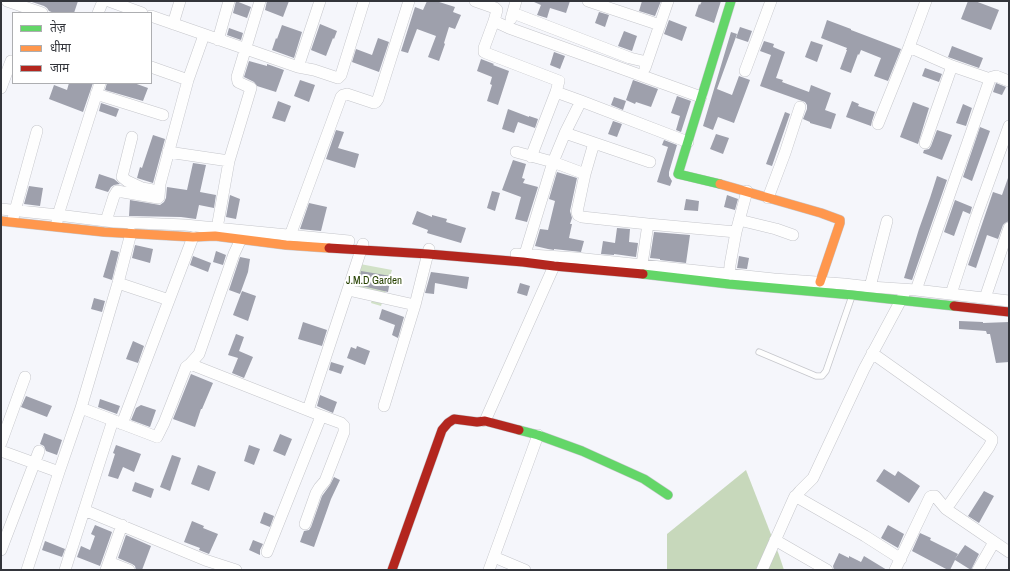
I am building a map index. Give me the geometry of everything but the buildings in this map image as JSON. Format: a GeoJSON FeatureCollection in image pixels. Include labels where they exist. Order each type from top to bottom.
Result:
{"type":"FeatureCollection","features":[{"type":"Feature","properties":{"kind":"street"},"geometry":{"type":"LineString","coordinates":[[7,1],[39,12]]}},
{"type":"Feature","properties":{"kind":"street"},"geometry":{"type":"LineString","coordinates":[[98,12],[103,1]]}},
{"type":"Feature","properties":{"kind":"street"},"geometry":{"type":"LineString","coordinates":[[109,1],[126,4],[140,12]]}},
{"type":"Feature","properties":{"kind":"street"},"geometry":{"type":"LineString","coordinates":[[173,24],[180,1]]}},
{"type":"Feature","properties":{"kind":"street"},"geometry":{"type":"LineString","coordinates":[[218,40],[229,1]]}},
{"type":"Feature","properties":{"kind":"street"},"geometry":{"type":"LineString","coordinates":[[216,232],[229,160],[251,88],[238,82],[237,79],[260,1]]}},
{"type":"Feature","properties":{"kind":"street"},"geometry":{"type":"LineString","coordinates":[[298,67],[320,1]]}},
{"type":"Feature","properties":{"kind":"street"},"geometry":{"type":"LineString","coordinates":[[152,16],[298,67],[339,77],[364,1]]}},
{"type":"Feature","properties":{"kind":"street"},"geometry":{"type":"LineString","coordinates":[[288,240],[341,97],[347,94],[374,103],[376,102],[409,1]]}},
{"type":"Feature","properties":{"kind":"street"},"geometry":{"type":"LineString","coordinates":[[475,1],[496,9],[497,12],[484,48],[484,52],[558,80],[559,82],[531,157]]}},
{"type":"Feature","properties":{"kind":"street"},"geometry":{"type":"LineString","coordinates":[[509,28],[516,1]]}},
{"type":"Feature","properties":{"kind":"street"},"geometry":{"type":"LineString","coordinates":[[588,1],[660,25]]}},
{"type":"Feature","properties":{"kind":"street"},"geometry":{"type":"LineString","coordinates":[[642,76],[668,1]]}},
{"type":"Feature","properties":{"kind":"street"},"geometry":{"type":"LineString","coordinates":[[731,1],[678,172],[679,175],[747,191],[840,220],[840,224],[820,282]]}},
{"type":"Feature","properties":{"kind":"street"},"geometry":{"type":"LineString","coordinates":[[745,71],[771,1]]}},
{"type":"Feature","properties":{"kind":"street"},"geometry":{"type":"LineString","coordinates":[[878,124],[910,47],[926,1]]}},
{"type":"Feature","properties":{"kind":"street"},"geometry":{"type":"LineString","coordinates":[[513,13],[630,58],[647,62]]}},
{"type":"Feature","properties":{"kind":"street"},"geometry":{"type":"LineString","coordinates":[[494,21],[509,28],[701,97]]}},
{"type":"Feature","properties":{"kind":"street"},"geometry":{"type":"LineString","coordinates":[[106,221],[117,191],[158,198],[168,152],[188,80],[204,35]]}},
{"type":"Feature","properties":{"kind":"street"},"geometry":{"type":"LineString","coordinates":[[910,47],[952,66],[990,79]]}},
{"type":"Feature","properties":{"kind":"street"},"geometry":{"type":"LineString","coordinates":[[1,88],[10,61]]}},
{"type":"Feature","properties":{"kind":"street"},"geometry":{"type":"LineString","coordinates":[[925,143],[952,66]]}},
{"type":"Feature","properties":{"kind":"street"},"geometry":{"type":"LineString","coordinates":[[152,67],[188,80]]}},
{"type":"Feature","properties":{"kind":"street"},"geometry":{"type":"LineString","coordinates":[[763,569],[795,496],[813,478],[872,353],[901,300],[911,290],[990,79],[996,76],[1009,81]]}},
{"type":"Feature","properties":{"kind":"street"},"geometry":{"type":"LineString","coordinates":[[56,227],[58,215],[100,84]]}},
{"type":"Feature","properties":{"kind":"street"},"geometry":{"type":"LineString","coordinates":[[556,92],[688,142]]}},
{"type":"Feature","properties":{"kind":"street"},"geometry":{"type":"LineString","coordinates":[[96,94],[163,115]]}},
{"type":"Feature","properties":{"kind":"street"},"geometry":{"type":"LineString","coordinates":[[525,254],[553,162],[581,101]]}},
{"type":"Feature","properties":{"kind":"street"},"geometry":{"type":"LineString","coordinates":[[768,198],[800,107]]}},
{"type":"Feature","properties":{"kind":"street"},"geometry":{"type":"LineString","coordinates":[[951,294],[975,220],[1009,126]]}},
{"type":"Feature","properties":{"kind":"street"},"geometry":{"type":"LineString","coordinates":[[6,222],[15,211],[37,131]]}},
{"type":"Feature","properties":{"kind":"street"},"geometry":{"type":"LineString","coordinates":[[565,133],[650,162]]}},
{"type":"Feature","properties":{"kind":"street"},"geometry":{"type":"LineString","coordinates":[[132,137],[123,178],[126,181],[148,190],[159,190]]}},
{"type":"Feature","properties":{"kind":"street"},"geometry":{"type":"LineString","coordinates":[[594,143],[585,174],[577,212],[578,215],[582,217],[736,232]]}},
{"type":"Feature","properties":{"kind":"street"},"geometry":{"type":"LineString","coordinates":[[168,152],[229,160]]}},
{"type":"Feature","properties":{"kind":"street"},"geometry":{"type":"LineString","coordinates":[[516,152],[553,162],[585,174]]}},
{"type":"Feature","properties":{"kind":"street"},"geometry":{"type":"LineString","coordinates":[[729,279],[736,232],[747,191]]}},
{"type":"Feature","properties":{"kind":"street"},"geometry":{"type":"LineString","coordinates":[[1,210],[106,221],[185,225],[241,239],[288,240]]}},
{"type":"Feature","properties":{"kind":"street"},"geometry":{"type":"LineString","coordinates":[[739,220],[776,229],[793,235]]}},
{"type":"Feature","properties":{"kind":"street"},"geometry":{"type":"LineString","coordinates":[[870,287],[888,221]]}},
{"type":"Feature","properties":{"kind":"street"},"geometry":{"type":"LineString","coordinates":[[6,222],[104,232],[193,237],[216,232],[288,240],[429,251],[523,262],[555,262],[729,279],[853,295],[1009,312]]}},
{"type":"Feature","properties":{"kind":"street"},"geometry":{"type":"LineString","coordinates":[[642,270],[648,224]]}},
{"type":"Feature","properties":{"kind":"street"},"geometry":{"type":"LineString","coordinates":[[985,298],[1009,228]]}},
{"type":"Feature","properties":{"kind":"street"},"geometry":{"type":"LineString","coordinates":[[27,570],[81,408],[118,283],[131,233]]}},
{"type":"Feature","properties":{"kind":"street"},"geometry":{"type":"LineString","coordinates":[[65,570],[84,510],[117,422],[169,300],[193,237]]}},
{"type":"Feature","properties":{"kind":"street"},"geometry":{"type":"LineString","coordinates":[[81,408],[157,437],[186,367],[199,354],[234,254],[241,239]]}},
{"type":"Feature","properties":{"kind":"street"},"geometry":{"type":"LineString","coordinates":[[308,410],[362,246]]}},
{"type":"Feature","properties":{"kind":"street"},"geometry":{"type":"LineString","coordinates":[[429,251],[525,254],[555,262]]}},
{"type":"Feature","properties":{"kind":"street"},"geometry":{"type":"LineString","coordinates":[[384,406],[415,305],[429,251]]}},
{"type":"Feature","properties":{"kind":"street"},"geometry":{"type":"LineString","coordinates":[[485,421],[555,262]]}},
{"type":"Feature","properties":{"kind":"street"},"geometry":{"type":"LineString","coordinates":[[729,279],[774,279],[820,282],[1009,301]]}},
{"type":"Feature","properties":{"kind":"street"},"geometry":{"type":"LineString","coordinates":[[118,283],[169,300]]}},
{"type":"Feature","properties":{"kind":"street"},"geometry":{"type":"LineString","coordinates":[[348,290],[415,305]]}},
{"type":"Feature","properties":{"kind":"street"},"geometry":{"type":"LineString","coordinates":[[872,353],[992,439],[989,447],[946,509]]}},
{"type":"Feature","properties":{"kind":"street"},"geometry":{"type":"LineString","coordinates":[[190,364],[342,423],[344,426],[344,432],[325,481],[316,493],[305,524]]}},
{"type":"Feature","properties":{"kind":"street"},"geometry":{"type":"LineString","coordinates":[[1,443],[25,377]]}},
{"type":"Feature","properties":{"kind":"street"},"geometry":{"type":"LineString","coordinates":[[267,552],[320,419],[319,415]]}},
{"type":"Feature","properties":{"kind":"street"},"geometry":{"type":"LineString","coordinates":[[392,570],[442,430],[454,419],[477,422],[485,421],[538,435],[582,451],[644,479],[668,495]]}},
{"type":"Feature","properties":{"kind":"street"},"geometry":{"type":"LineString","coordinates":[[489,570],[538,435]]}},
{"type":"Feature","properties":{"kind":"street"},"geometry":{"type":"LineString","coordinates":[[1,451],[59,472]]}},
{"type":"Feature","properties":{"kind":"street"},"geometry":{"type":"LineString","coordinates":[[1,550],[39,451]]}},
{"type":"Feature","properties":{"kind":"street"},"geometry":{"type":"LineString","coordinates":[[795,496],[865,536],[901,559]]}},
{"type":"Feature","properties":{"kind":"street"},"geometry":{"type":"LineString","coordinates":[[895,570],[930,497],[932,496],[934,496],[946,509],[1009,552]]}},
{"type":"Feature","properties":{"kind":"street"},"geometry":{"type":"LineString","coordinates":[[84,510],[205,560],[236,570]]}},
{"type":"Feature","properties":{"kind":"street"},"geometry":{"type":"LineString","coordinates":[[122,525],[108,566],[129,570]]}},
{"type":"Feature","properties":{"kind":"street"},"geometry":{"type":"LineString","coordinates":[[775,540],[827,570]]}},
{"type":"Feature","properties":{"kind":"street"},"geometry":{"type":"LineString","coordinates":[[978,570],[994,542]]}},
{"type":"Feature","properties":{"kind":"street"},"geometry":{"type":"LineString","coordinates":[[494,557],[525,570]]}},
{"type":"Feature","properties":{"kind":"lane"},"geometry":{"type":"LineString","coordinates":[[759,352],[816,376],[822,376],[826,371],[853,295]]}},
{"type":"Feature","properties":{"kind":"green space","name":"J.M.D Garden"},"geometry":{"type":"Polygon","coordinates":[[[360,264],[392,270],[381,306],[371,303],[373,296],[353,291],[360,264]]]}},
{"type":"Feature","properties":{"kind":"green space"},"geometry":{"type":"Polygon","coordinates":[[[746,470],[784,570],[667,570],[667,534],[746,470]]]}},
{"type":"Feature","properties":{"kind":"traffic: fast"},"geometry":{"type":"LineString","coordinates":[[720,184],[678,174],[731,1]]}},
{"type":"Feature","properties":{"kind":"traffic: fast"},"geometry":{"type":"LineString","coordinates":[[643,274],[954,306]]}},
{"type":"Feature","properties":{"kind":"traffic: fast"},"geometry":{"type":"LineString","coordinates":[[519,430],[538,435],[582,451],[644,479],[668,495]]}},
{"type":"Feature","properties":{"kind":"traffic: slow"},"geometry":{"type":"LineString","coordinates":[[720,184],[821,213],[840,220],[820,282]]}},
{"type":"Feature","properties":{"kind":"traffic: slow"},"geometry":{"type":"LineString","coordinates":[[1,221],[104,232],[193,237],[215,236],[286,245],[329,248]]}},
{"type":"Feature","properties":{"kind":"traffic: jam"},"geometry":{"type":"LineString","coordinates":[[329,248],[428,254],[643,274]]}},
{"type":"Feature","properties":{"kind":"traffic: jam"},"geometry":{"type":"LineString","coordinates":[[954,306],[1009,312]]}},
{"type":"Feature","properties":{"kind":"traffic: jam"},"geometry":{"type":"LineString","coordinates":[[392,570],[442,430],[448,423],[454,419],[477,422],[485,421],[519,430]]}}]}
